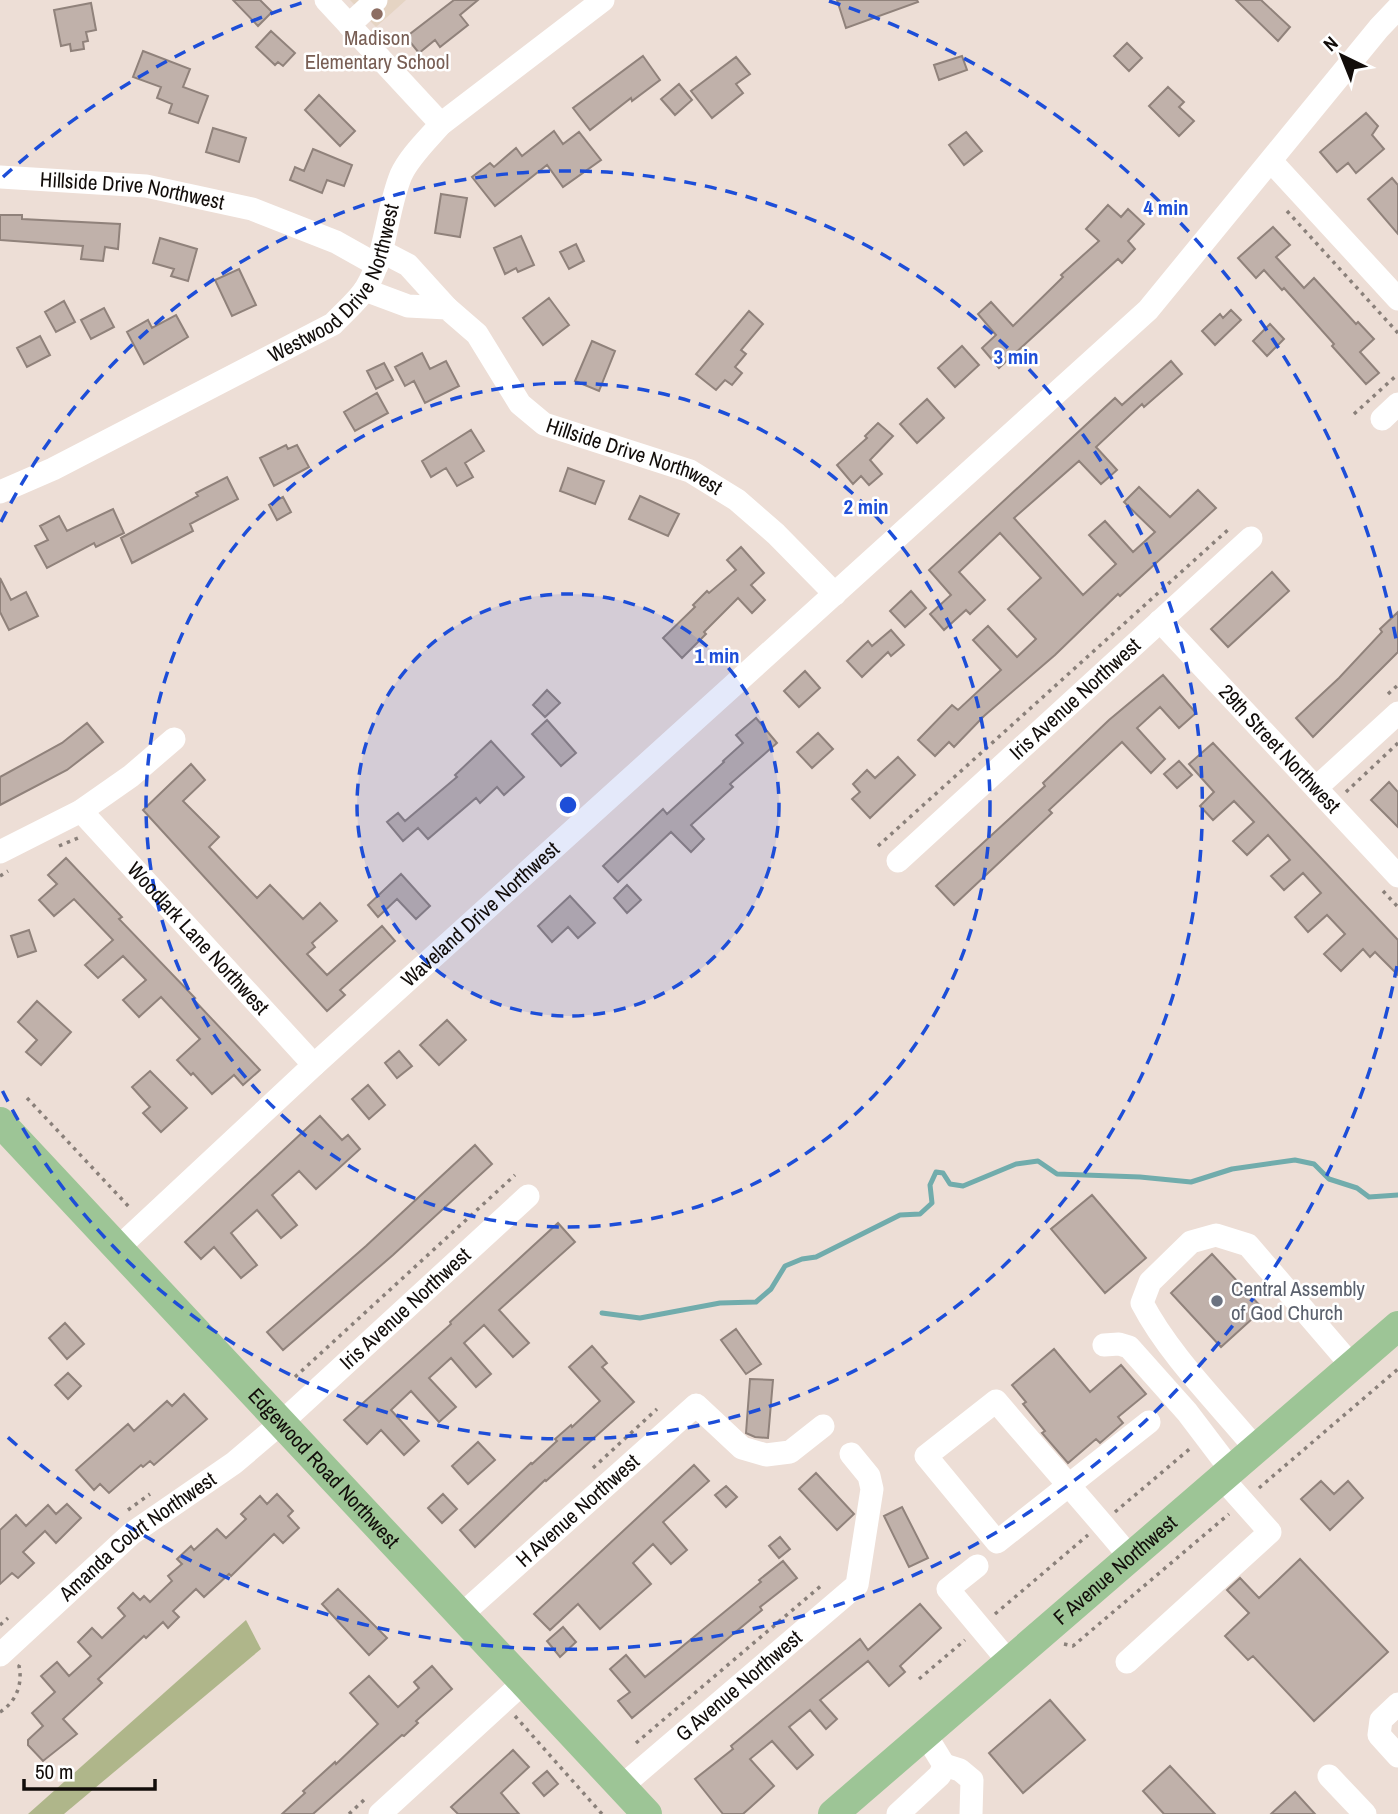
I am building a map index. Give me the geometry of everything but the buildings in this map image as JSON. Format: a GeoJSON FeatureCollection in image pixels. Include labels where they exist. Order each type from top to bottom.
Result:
{"type":"FeatureCollection","features":[{"type":"Feature","properties":{"kind":"main road","name":"Edgewood Road Northwest"},"geometry":{"type":"LineString","coordinates":[[0,1122],[647,1814]]}},
{"type":"Feature","properties":{"kind":"main road","name":"F Avenue Northwest"},"geometry":{"type":"LineString","coordinates":[[833,1814],[1398,1326]]}},
{"type":"Feature","properties":{"kind":"street"},"geometry":{"type":"LineString","coordinates":[[326,0],[441,124]]}},
{"type":"Feature","properties":{"kind":"street"},"geometry":{"type":"LineString","coordinates":[[349,25],[376,0]]}},
{"type":"Feature","properties":{"kind":"street","name":"Westwood Drive Northwest"},"geometry":{"type":"LineString","coordinates":[[0,492],[53,469],[333,324],[365,290],[380,259],[402,172],[441,124],[603,0]]}},
{"type":"Feature","properties":{"kind":"street","name":"Waveland Drive Northwest"},"geometry":{"type":"LineString","coordinates":[[117,1249],[314,1065],[1148,310],[1398,8]]}},
{"type":"Feature","properties":{"kind":"street"},"geometry":{"type":"LineString","coordinates":[[1271,161],[1398,299]]}},
{"type":"Feature","properties":{"kind":"street","name":"Hillside Drive Northwest"},"geometry":{"type":"LineString","coordinates":[[0,177],[146,186],[252,209],[380,259],[408,265],[447,308],[477,334],[520,404],[544,424],[690,471],[747,508],[835,594]]}},
{"type":"Feature","properties":{"kind":"street"},"geometry":{"type":"LineString","coordinates":[[365,290],[408,306],[447,308]]}},
{"type":"Feature","properties":{"kind":"street","name":"Iris Avenue Northwest"},"geometry":{"type":"LineString","coordinates":[[898,862],[1251,538]]}},
{"type":"Feature","properties":{"kind":"street","name":"29th Street Northwest"},"geometry":{"type":"LineString","coordinates":[[1160,621],[1316,789],[1389,882]]}},
{"type":"Feature","properties":{"kind":"street"},"geometry":{"type":"LineString","coordinates":[[1316,789],[1393,704]]}},
{"type":"Feature","properties":{"kind":"street"},"geometry":{"type":"LineString","coordinates":[[9,859],[131,776],[174,739]]}},
{"type":"Feature","properties":{"kind":"street","name":"Woodlark Lane Northwest"},"geometry":{"type":"LineString","coordinates":[[81,811],[314,1065]]}},
{"type":"Feature","properties":{"kind":"street","name":"Iris Avenue Northwest"},"geometry":{"type":"LineString","coordinates":[[281,1423],[528,1196]]}},
{"type":"Feature","properties":{"kind":"street"},"geometry":{"type":"LineString","coordinates":[[1256,1449],[1167,1342],[1142,1303],[1150,1282],[1191,1242],[1216,1235],[1248,1245],[1352,1366]]}},
{"type":"Feature","properties":{"kind":"street"},"geometry":{"type":"LineString","coordinates":[[1104,1346],[1119,1344],[1129,1347],[1205,1435],[1244,1501],[1270,1532],[1127,1661]]}},
{"type":"Feature","properties":{"kind":"street"},"geometry":{"type":"LineString","coordinates":[[1130,1557],[1102,1523],[1068,1486],[996,1401],[926,1456],[997,1542],[1068,1486],[1149,1422]]}},
{"type":"Feature","properties":{"kind":"street","name":"H Avenue Northwest"},"geometry":{"type":"LineString","coordinates":[[460,1616],[696,1405],[742,1448],[766,1455],[790,1452],[823,1426]]}},
{"type":"Feature","properties":{"kind":"street","name":"Amanda Court Northwest"},"geometry":{"type":"LineString","coordinates":[[0,1656],[131,1534],[234,1463],[281,1423]]}},
{"type":"Feature","properties":{"kind":"street","name":"G Avenue Northwest"},"geometry":{"type":"LineString","coordinates":[[622,1786],[857,1585],[872,1489],[869,1476],[851,1454]]}},
{"type":"Feature","properties":{"kind":"street"},"geometry":{"type":"LineString","coordinates":[[977,1566],[948,1589],[1009,1662]]}},
{"type":"Feature","properties":{"kind":"street"},"geometry":{"type":"LineString","coordinates":[[380,1814],[523,1683]]}},
{"type":"Feature","properties":{"kind":"street"},"geometry":{"type":"LineString","coordinates":[[1398,1704],[1381,1720],[1379,1735],[1398,1756]]}},
{"type":"Feature","properties":{"kind":"street"},"geometry":{"type":"LineString","coordinates":[[925,1734],[944,1765],[960,1770],[972,1780],[971,1814]]}},
{"type":"Feature","properties":{"kind":"street"},"geometry":{"type":"LineString","coordinates":[[898,1814],[940,1775],[944,1765]]}},
{"type":"Feature","properties":{"kind":"street"},"geometry":{"type":"LineString","coordinates":[[1329,1776],[1365,1814]]}},
{"type":"Feature","properties":{"kind":"path"},"geometry":{"type":"LineString","coordinates":[[1285,209],[1398,333]]}},
{"type":"Feature","properties":{"kind":"path"},"geometry":{"type":"LineString","coordinates":[[1354,414],[1398,374]]}},
{"type":"Feature","properties":{"kind":"path"},"geometry":{"type":"LineString","coordinates":[[878,846],[1230,527]]}},
{"type":"Feature","properties":{"kind":"path"},"geometry":{"type":"LineString","coordinates":[[1393,704],[1398,685]]}},
{"type":"Feature","properties":{"kind":"path"},"geometry":{"type":"LineString","coordinates":[[1355,801],[1346,792],[1398,743]]}},
{"type":"Feature","properties":{"kind":"path"},"geometry":{"type":"LineString","coordinates":[[54,849],[78,838]]}},
{"type":"Feature","properties":{"kind":"path"},"geometry":{"type":"LineString","coordinates":[[0,876],[9,859]]}},
{"type":"Feature","properties":{"kind":"path"},"geometry":{"type":"LineString","coordinates":[[1389,882],[1398,907]]}},
{"type":"Feature","properties":{"kind":"path"},"geometry":{"type":"LineString","coordinates":[[27,1098],[130,1208],[147,1221]]}},
{"type":"Feature","properties":{"kind":"path"},"geometry":{"type":"LineString","coordinates":[[295,1377],[515,1175]]}},
{"type":"Feature","properties":{"kind":"path"},"geometry":{"type":"LineString","coordinates":[[1064,1644],[1073,1646],[1398,1369]]}},
{"type":"Feature","properties":{"kind":"path"},"geometry":{"type":"LineString","coordinates":[[919,1679],[1205,1435]]}},
{"type":"Feature","properties":{"kind":"path"},"geometry":{"type":"LineString","coordinates":[[636,1743],[822,1585]]}},
{"type":"Feature","properties":{"kind":"path"},"geometry":{"type":"LineString","coordinates":[[0,1712],[7,1708],[15,1696],[21,1675],[19,1665],[29,1656]]}},
{"type":"Feature","properties":{"kind":"path"},"geometry":{"type":"LineString","coordinates":[[516,1717],[602,1814]]}},
{"type":"Feature","properties":{"kind":"shaded area","name":"Madison Elementary School"},"geometry":{"type":"Polygon","coordinates":[[[350,0],[406,0],[376,27],[350,0]]]}},
{"type":"Feature","properties":{"kind":"green space"},"geometry":{"type":"Polygon","coordinates":[[[246,1620],[261,1649],[64,1814],[28,1814],[246,1620]]]}},
{"type":"Feature","properties":{"kind":"waterway"},"geometry":{"type":"LineString","coordinates":[[602,1313],[640,1318],[720,1303],[756,1302],[771,1289],[785,1266],[816,1257],[900,1215],[920,1214],[932,1203],[930,1185],[936,1172],[943,1173],[950,1184],[963,1186],[1016,1164],[1038,1161],[1057,1174],[1191,1182],[1232,1169],[1295,1160],[1314,1164],[1329,1179],[1357,1188],[1369,1197],[1398,1195]]}},
{"type":"Feature","properties":{"kind":"place","name":"Madison Elementary School"},"geometry":{"type":"Point","coordinates":[377,14]}},
{"type":"Feature","properties":{"kind":"place","name":"Central Assembly of God Church"},"geometry":{"type":"Point","coordinates":[1217,1301]}}]}
